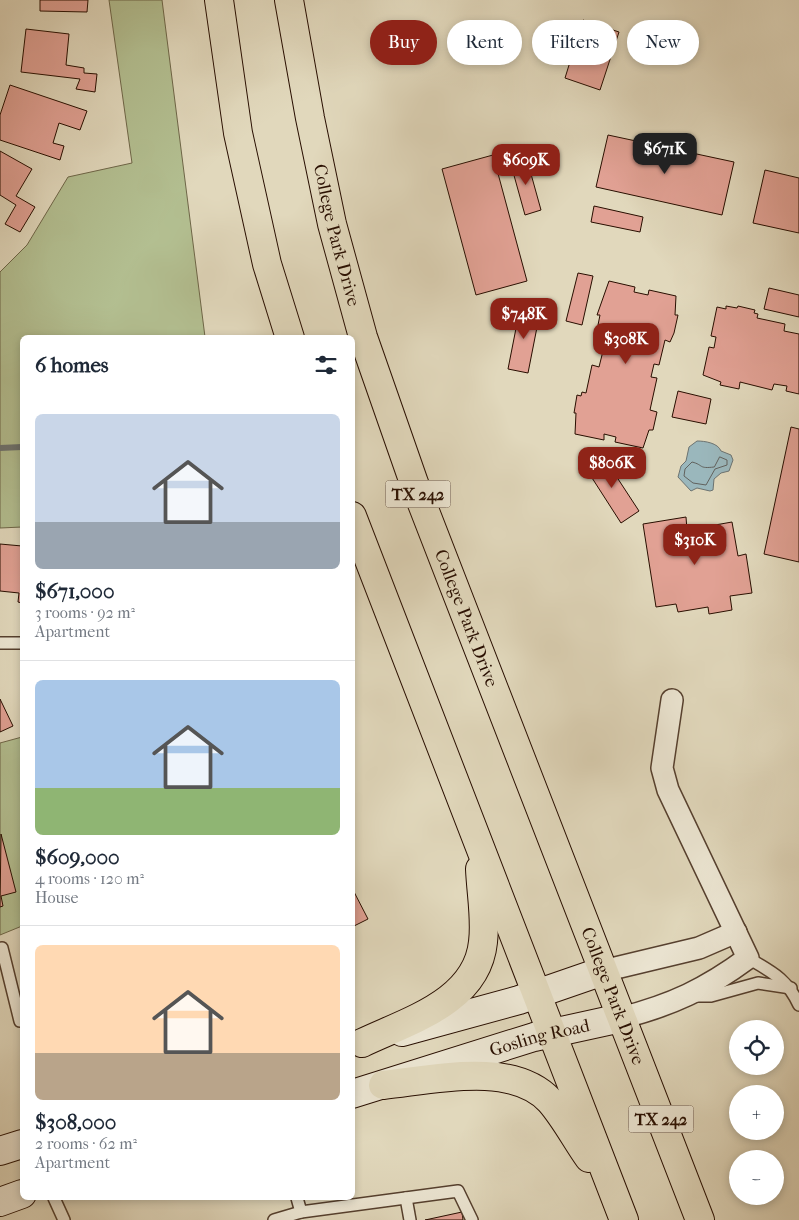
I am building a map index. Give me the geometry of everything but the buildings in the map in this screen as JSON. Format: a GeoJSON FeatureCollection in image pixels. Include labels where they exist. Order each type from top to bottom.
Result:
{"type":"FeatureCollection","features":[{"type":"Feature","properties":{"kind":"main road"},"geometry":{"type":"LineString","coordinates":[[219,0],[238,133],[267,264],[289,335]]}},
{"type":"Feature","properties":{"kind":"main road","name":"College Park Drive"},"geometry":{"type":"LineString","coordinates":[[289,0],[310,118],[332,224],[362,337],[414,483],[700,1220]]}},
{"type":"Feature","properties":{"kind":"main road"},"geometry":{"type":"LineString","coordinates":[[355,524],[620,1208]]}},
{"type":"Feature","properties":{"kind":"main road"},"geometry":{"type":"LineString","coordinates":[[358,1044],[442,1005],[464,986],[478,964],[483,942],[479,843]]}},
{"type":"Feature","properties":{"kind":"main road"},"geometry":{"type":"LineString","coordinates":[[358,1044],[537,994],[604,972]]}},
{"type":"Feature","properties":{"kind":"main road","name":"Gosling Road"},"geometry":{"type":"LineString","coordinates":[[355,1093],[534,1038],[621,1018]]}},
{"type":"Feature","properties":{"kind":"main road"},"geometry":{"type":"LineString","coordinates":[[383,1085],[477,1076],[509,1079],[533,1087],[550,1101],[620,1208]]}},
{"type":"Feature","properties":{"kind":"main road"},"geometry":{"type":"LineString","coordinates":[[0,1151],[20,1145]]}},
{"type":"Feature","properties":{"kind":"main road"},"geometry":{"type":"LineString","coordinates":[[0,1202],[20,1195]]}},
{"type":"Feature","properties":{"kind":"street"},"geometry":{"type":"LineString","coordinates":[[672,700],[662,768],[668,790],[748,958]]}},
{"type":"Feature","properties":{"kind":"street"},"geometry":{"type":"LineString","coordinates":[[604,972],[699,948],[736,932]]}},
{"type":"Feature","properties":{"kind":"street","name":"Gosling Road"},"geometry":{"type":"LineString","coordinates":[[621,1018],[651,1010],[691,995],[748,958]]}},
{"type":"Feature","properties":{"kind":"lane"},"geometry":{"type":"LineString","coordinates":[[0,643],[20,643]]}},
{"type":"Feature","properties":{"kind":"lane"},"geometry":{"type":"LineString","coordinates":[[0,949],[2,948],[20,1021]]}},
{"type":"Feature","properties":{"kind":"lane"},"geometry":{"type":"LineString","coordinates":[[748,958],[777,975],[791,988],[799,1005]]}},
{"type":"Feature","properties":{"kind":"lane"},"geometry":{"type":"LineString","coordinates":[[691,995],[711,996],[758,983],[791,988]]}},
{"type":"Feature","properties":{"kind":"lane"},"geometry":{"type":"LineString","coordinates":[[274,1220],[301,1212],[318,1215],[406,1198],[458,1191],[472,1220]]}},
{"type":"Feature","properties":{"kind":"lane"},"geometry":{"type":"LineString","coordinates":[[406,1198],[410,1220]]}},
{"type":"Feature","properties":{"kind":"lane"},"geometry":{"type":"LineString","coordinates":[[55,1200],[64,1220]]}},
{"type":"Feature","properties":{"kind":"lane"},"geometry":{"type":"LineString","coordinates":[[298,1200],[301,1212]]}},
{"type":"Feature","properties":{"kind":"green space"},"geometry":{"type":"Polygon","coordinates":[[[109,0],[162,0],[205,335],[20,335],[20,527],[0,528],[0,272],[27,245],[68,177],[132,163],[109,0]]]}},
{"type":"Feature","properties":{"kind":"green space"},"geometry":{"type":"Polygon","coordinates":[[[20,738],[20,927],[0,935],[0,743],[20,738]]]}},
{"type":"Feature","properties":{"kind":"water"},"geometry":{"type":"Polygon","coordinates":[[[697,441],[714,444],[721,451],[731,455],[733,460],[729,471],[721,473],[714,479],[713,490],[710,491],[697,488],[691,491],[678,477],[681,466],[686,461],[689,447],[697,441]]]}},
{"type":"Feature","properties":{"kind":"waterway"},"geometry":{"type":"LineString","coordinates":[[0,448],[20,447]]}}]}
